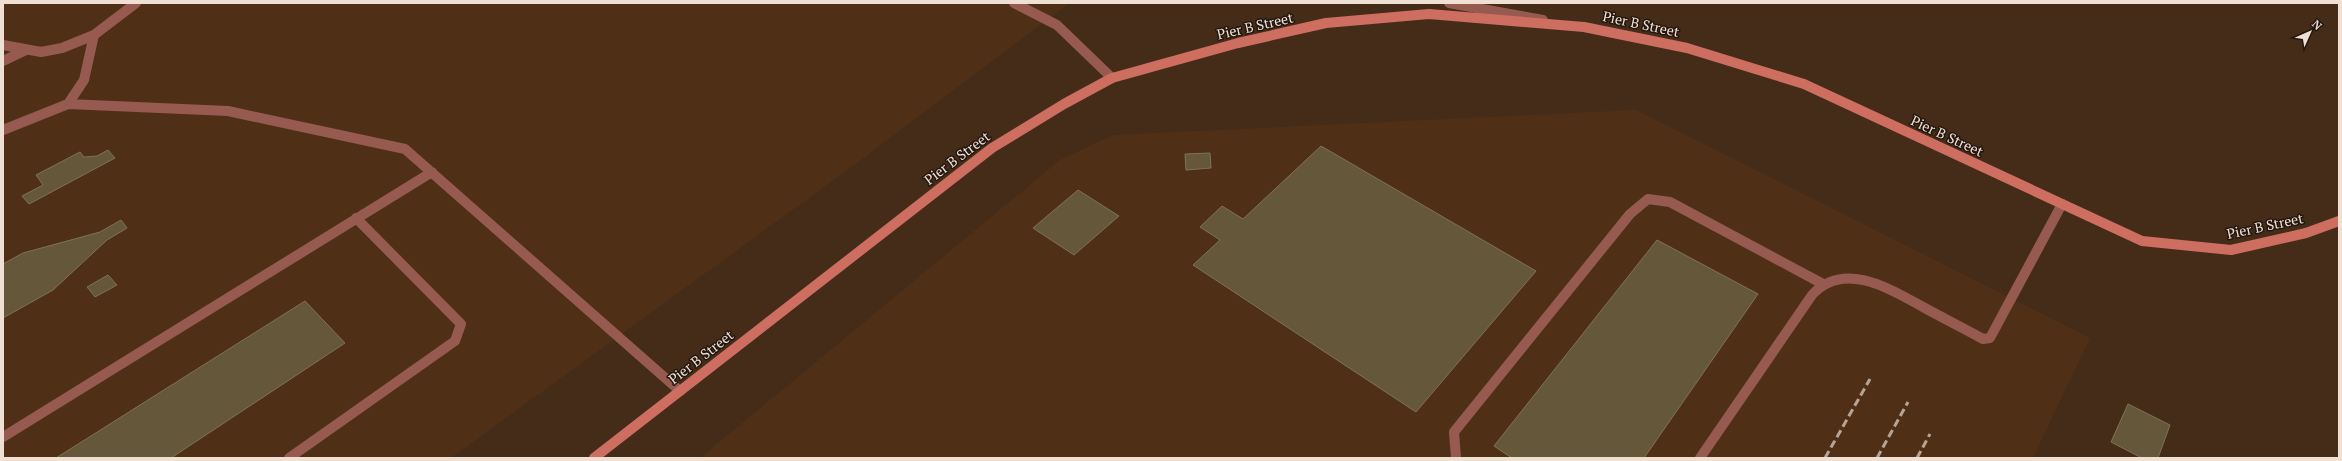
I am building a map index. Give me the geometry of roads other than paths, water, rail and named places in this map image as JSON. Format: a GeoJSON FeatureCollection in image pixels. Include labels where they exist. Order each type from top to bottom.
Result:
{"type":"FeatureCollection","features":[{"type":"Feature","properties":{"kind":"street","name":"Pier B Street"},"geometry":{"type":"LineString","coordinates":[[594,458],[992,148],[1112,78],[1238,43],[1326,23],[1429,14],[1584,27],[1687,48],[1804,84],[2142,241],[2231,250],[2306,233],[2339,221]]}},
{"type":"Feature","properties":{"kind":"lane"},"geometry":{"type":"LineString","coordinates":[[3,45],[41,52],[48,51],[94,35],[136,3]]}},
{"type":"Feature","properties":{"kind":"lane"},"geometry":{"type":"LineString","coordinates":[[1014,3],[1035,11],[1063,28],[1112,78]]}},
{"type":"Feature","properties":{"kind":"lane"},"geometry":{"type":"LineString","coordinates":[[1448,3],[1584,27]]}},
{"type":"Feature","properties":{"kind":"lane"},"geometry":{"type":"LineString","coordinates":[[68,104],[84,80],[94,35]]}},
{"type":"Feature","properties":{"kind":"lane"},"geometry":{"type":"LineString","coordinates":[[3,61],[26,50]]}},
{"type":"Feature","properties":{"kind":"lane"},"geometry":{"type":"LineString","coordinates":[[3,130],[68,104],[228,111],[405,149],[680,391]]}},
{"type":"Feature","properties":{"kind":"lane"},"geometry":{"type":"LineString","coordinates":[[3,437],[432,172]]}},
{"type":"Feature","properties":{"kind":"lane"},"geometry":{"type":"LineString","coordinates":[[1456,458],[1454,452],[1454,432],[1630,214],[1648,199],[1670,202],[1824,284]]}},
{"type":"Feature","properties":{"kind":"lane"},"geometry":{"type":"LineString","coordinates":[[1700,458],[1812,295],[1824,284],[1852,279],[1869,281],[1886,287],[1968,332],[1983,339],[1990,338],[2062,204]]}},
{"type":"Feature","properties":{"kind":"lane"},"geometry":{"type":"LineString","coordinates":[[289,458],[455,341],[461,324],[356,218]]}},
{"type":"Feature","properties":{"kind":"railway"},"geometry":{"type":"LineString","coordinates":[[1825,458],[1870,379]]}},
{"type":"Feature","properties":{"kind":"railway"},"geometry":{"type":"LineString","coordinates":[[1877,458],[1908,402]]}},
{"type":"Feature","properties":{"kind":"railway"},"geometry":{"type":"LineString","coordinates":[[1917,458],[1930,434]]}}]}
